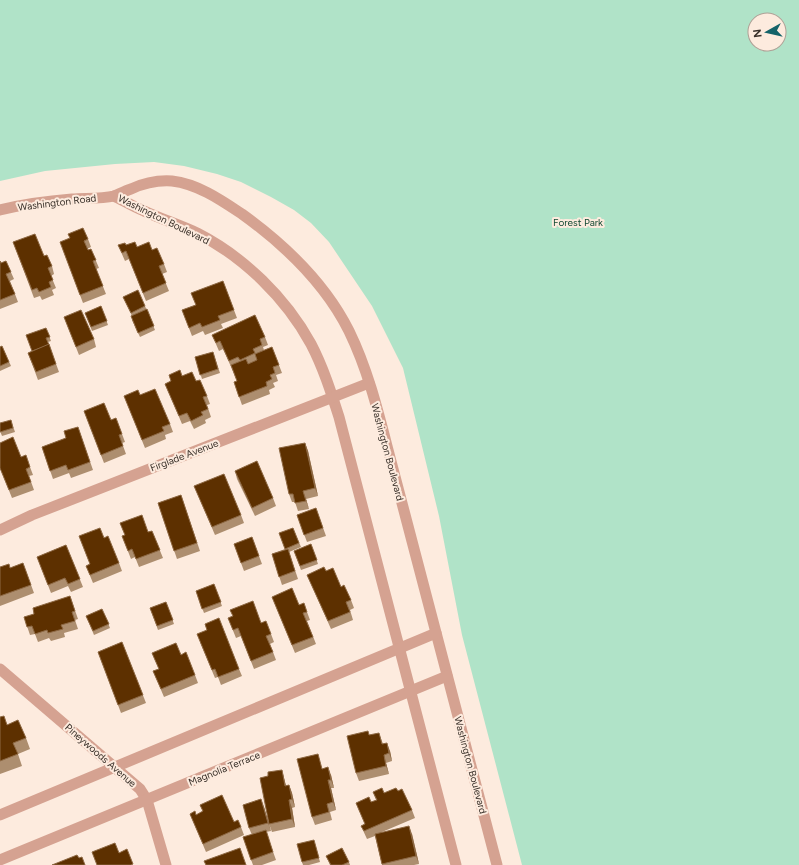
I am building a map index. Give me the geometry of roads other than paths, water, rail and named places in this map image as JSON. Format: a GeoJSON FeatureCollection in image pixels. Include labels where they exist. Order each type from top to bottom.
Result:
{"type":"FeatureCollection","features":[{"type":"Feature","properties":{"kind":"street","name":"Washington Boulevard"},"geometry":{"type":"LineString","coordinates":[[114,196],[139,185],[160,180],[181,182],[215,197],[255,224],[299,262],[317,283],[348,331],[360,356],[389,453],[497,865]]}},
{"type":"Feature","properties":{"kind":"street","name":"Washington Road"},"geometry":{"type":"LineString","coordinates":[[0,210],[36,203],[114,196]]}},
{"type":"Feature","properties":{"kind":"street","name":"Washington Boulevard"},"geometry":{"type":"LineString","coordinates":[[114,196],[143,211],[213,242],[244,264],[261,279],[288,310],[308,338],[319,360],[332,397],[456,865]]}},
{"type":"Feature","properties":{"kind":"street","name":"Firglade Avenue"},"geometry":{"type":"LineString","coordinates":[[0,530],[32,515],[369,383]]}},
{"type":"Feature","properties":{"kind":"street"},"geometry":{"type":"LineString","coordinates":[[0,815],[399,650],[436,633]]}},
{"type":"Feature","properties":{"kind":"street","name":"Pineywoods Avenue"},"geometry":{"type":"LineString","coordinates":[[0,669],[140,789],[147,800],[166,865]]}},
{"type":"Feature","properties":{"kind":"street","name":"Magnolia Terrace"},"geometry":{"type":"LineString","coordinates":[[0,860],[448,676]]}},
{"type":"Feature","properties":{"kind":"park label","name":"Forest Park"},"geometry":{"type":"Point","coordinates":[578,222]}}]}
